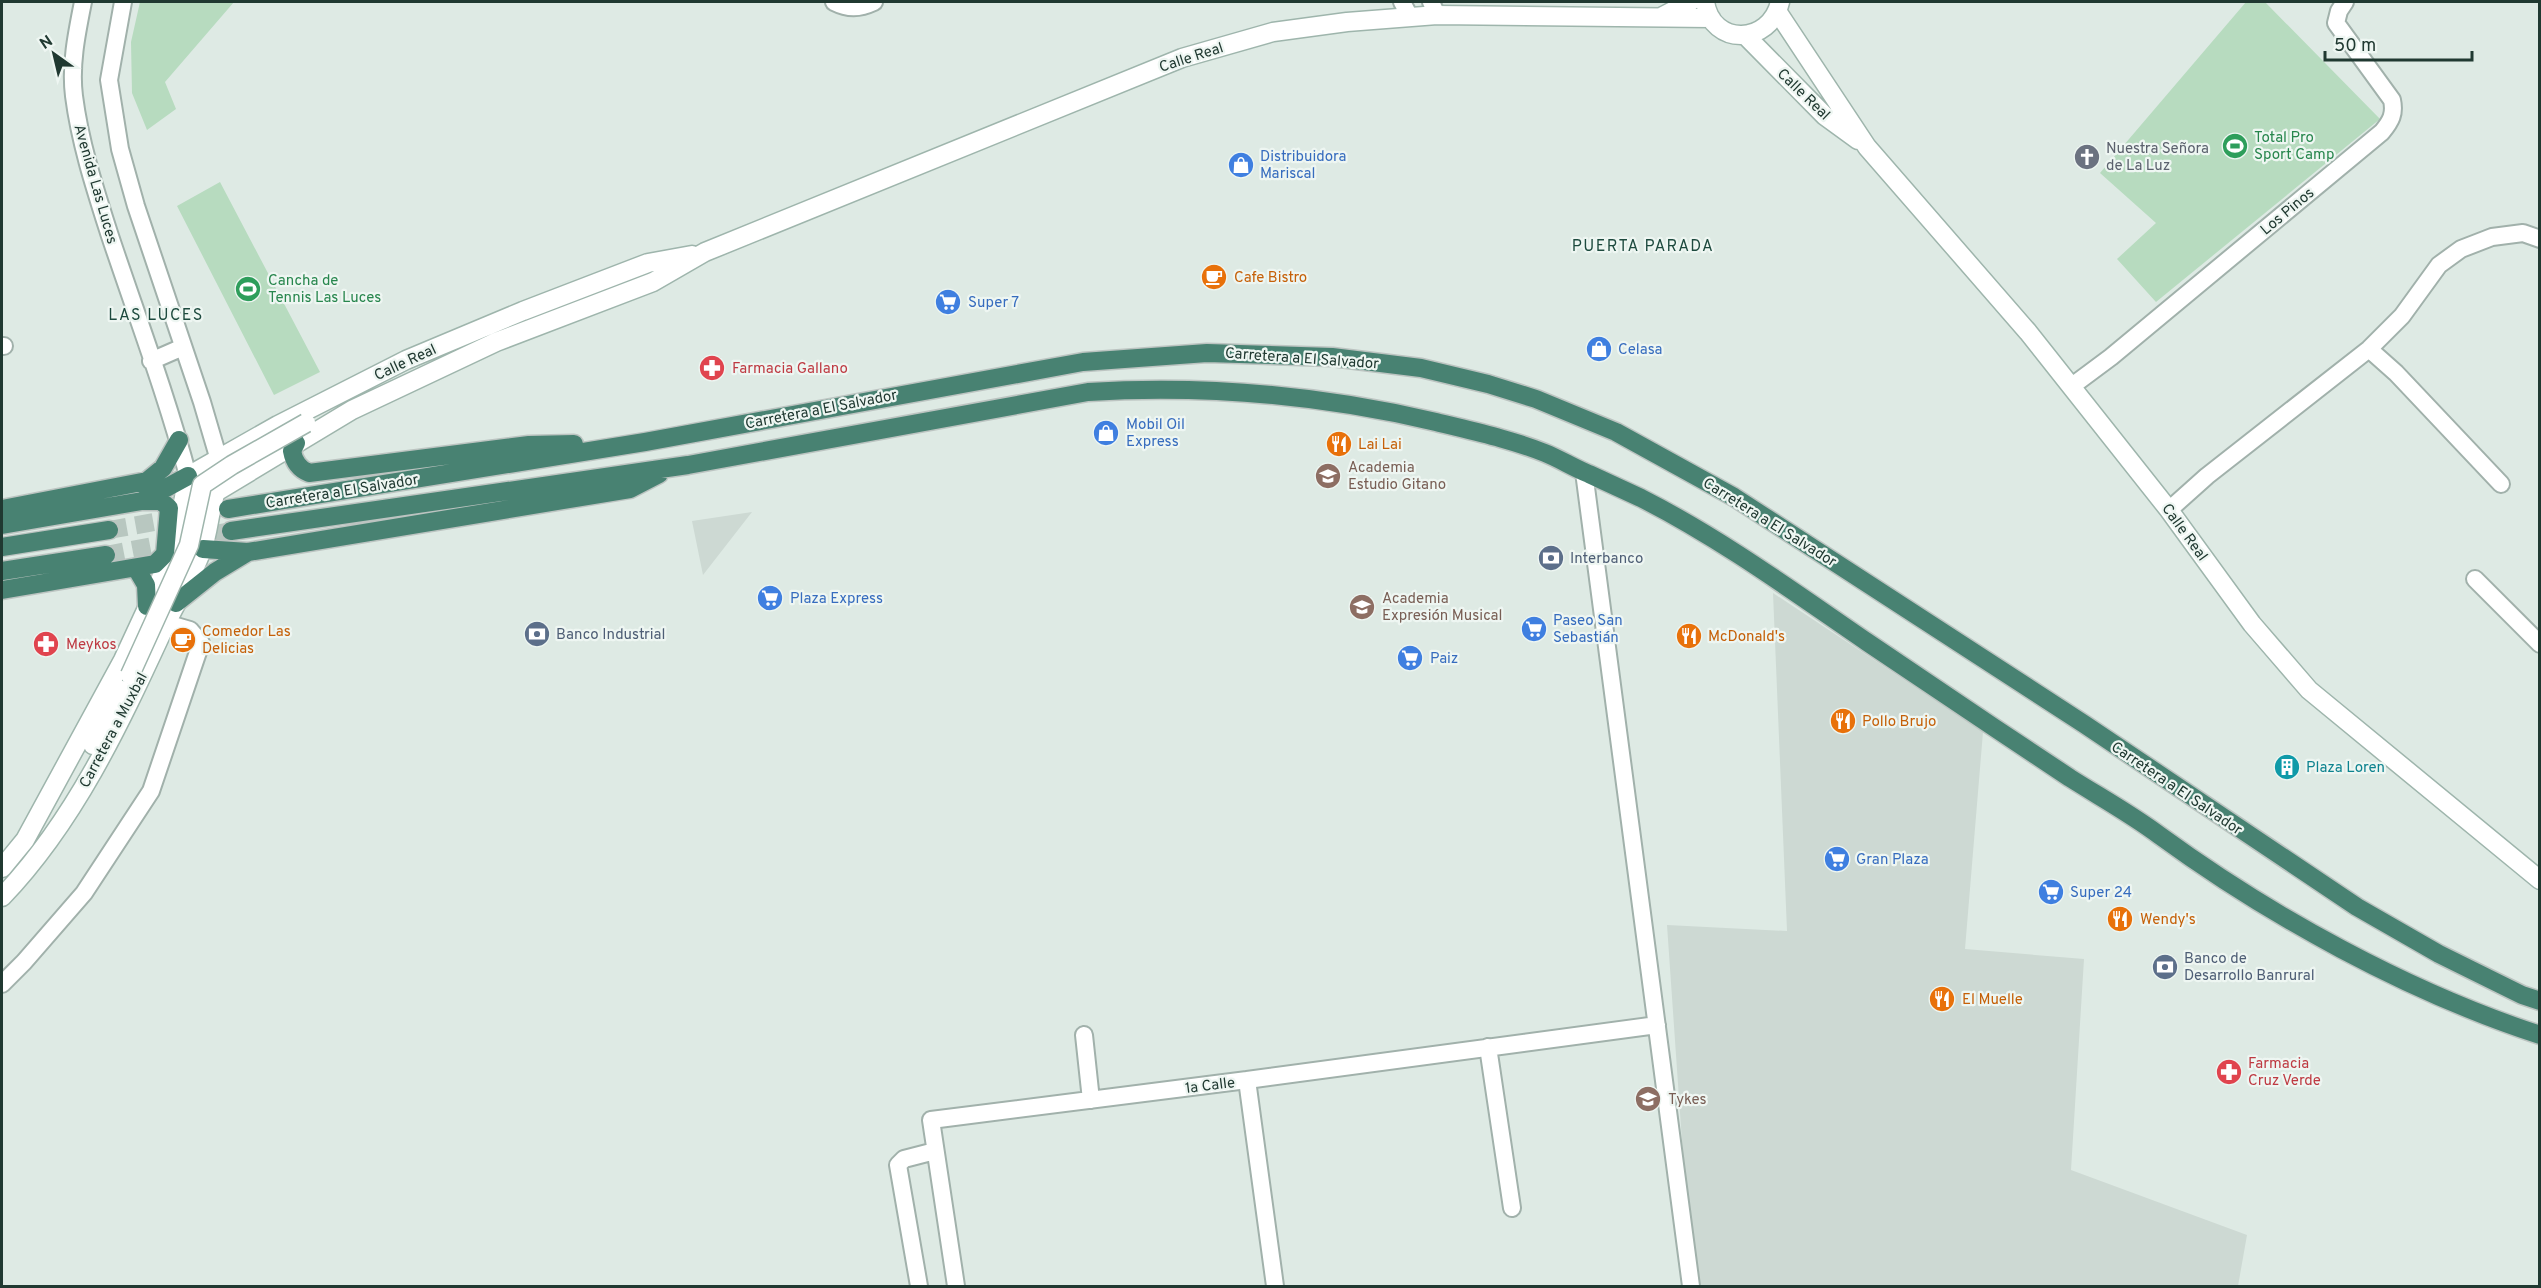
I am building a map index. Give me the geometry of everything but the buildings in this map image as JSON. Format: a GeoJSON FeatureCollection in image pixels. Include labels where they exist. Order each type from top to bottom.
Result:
{"type":"FeatureCollection","features":[{"type":"Feature","properties":{"kind":"highway","name":"Carretera a El Salvador"},"geometry":{"type":"LineString","coordinates":[[219,502],[645,442],[1046,367],[1148,355],[1207,352],[1332,357],[1421,368],[1488,384],[1536,399],[1616,432],[1734,496],[2084,724],[2279,857],[2357,907],[2439,954],[2522,995],[2540,1001]]}},
{"type":"Feature","properties":{"kind":"highway","name":"Carretera a El Salvador"},"geometry":{"type":"LineString","coordinates":[[231,531],[674,467],[1088,392],[1151,388],[1327,400],[1470,429],[1546,453],[1642,499],[1728,549],[2010,738],[2160,835],[2200,865],[2263,904],[2403,979],[2457,1004],[2540,1035]]}},
{"type":"Feature","properties":{"kind":"highway"},"geometry":{"type":"LineString","coordinates":[[2,509],[147,481],[163,468],[179,440]]}},
{"type":"Feature","properties":{"kind":"highway"},"geometry":{"type":"LineString","coordinates":[[296,443],[292,451],[294,459],[303,470],[309,473],[529,445],[645,442]]}},
{"type":"Feature","properties":{"kind":"highway"},"geometry":{"type":"LineString","coordinates":[[203,549],[248,552],[630,489],[674,467]]}},
{"type":"Feature","properties":{"kind":"highway"},"geometry":{"type":"LineString","coordinates":[[142,501],[188,476]]}},
{"type":"Feature","properties":{"kind":"highway"},"geometry":{"type":"LineString","coordinates":[[2,525],[157,500],[167,504],[174,525],[165,554],[155,564],[2,590]]}},
{"type":"Feature","properties":{"kind":"highway"},"geometry":{"type":"LineString","coordinates":[[2,547],[109,530]]}},
{"type":"Feature","properties":{"kind":"highway"},"geometry":{"type":"LineString","coordinates":[[176,603],[215,572],[248,552]]}},
{"type":"Feature","properties":{"kind":"highway"},"geometry":{"type":"LineString","coordinates":[[2,571],[106,555]]}},
{"type":"Feature","properties":{"kind":"highway"},"geometry":{"type":"LineString","coordinates":[[136,568],[147,585],[147,606]]}},
{"type":"Feature","properties":{"kind":"main road"},"geometry":{"type":"LineString","coordinates":[[1658,18],[1690,2]]}},
{"type":"Feature","properties":{"kind":"main road"},"geometry":{"type":"LineString","coordinates":[[1708,10],[1725,31],[1745,35],[1765,28],[1779,6]]}},
{"type":"Feature","properties":{"kind":"main road","name":"Calle Real"},"geometry":{"type":"LineString","coordinates":[[1779,6],[1867,147],[2015,316],[2072,386],[2169,510],[2252,624],[2309,690],[2538,875]]}},
{"type":"Feature","properties":{"kind":"main road","name":"Calle Real"},"geometry":{"type":"LineString","coordinates":[[174,525],[219,502],[296,443],[352,410],[413,380],[496,342],[653,282],[705,252],[1182,57],[1273,32],[1347,22],[1406,9],[1434,8],[1658,18],[1708,10]]}},
{"type":"Feature","properties":{"kind":"main road","name":"Calle Real"},"geometry":{"type":"LineString","coordinates":[[1745,35],[1825,116],[1867,147]]}},
{"type":"Feature","properties":{"kind":"main road"},"geometry":{"type":"LineString","coordinates":[[2,882],[40,836],[87,757],[130,675],[189,545],[202,485],[250,454],[306,423],[444,352],[705,252]]}},
{"type":"Feature","properties":{"kind":"main road","name":"Calle Real"},"geometry":{"type":"LineString","coordinates":[[188,476],[278,425],[406,360],[523,311],[648,263],[705,252]]}},
{"type":"Feature","properties":{"kind":"main road"},"geometry":{"type":"LineString","coordinates":[[203,549],[219,502],[219,460]]}},
{"type":"Feature","properties":{"kind":"main road"},"geometry":{"type":"LineString","coordinates":[[174,525],[188,476]]}},
{"type":"Feature","properties":{"kind":"main road","name":"Carretera a Muxbal"},"geometry":{"type":"LineString","coordinates":[[2,868],[25,840],[123,660],[174,550],[174,525]]}},
{"type":"Feature","properties":{"kind":"main road","name":"Carretera a Muxbal"},"geometry":{"type":"LineString","coordinates":[[2,897],[24,873],[67,816],[120,721],[203,549]]}},
{"type":"Feature","properties":{"kind":"street","name":"Avenida Las Luces"},"geometry":{"type":"LineString","coordinates":[[83,2],[74,52],[75,105],[83,147],[151,362],[179,440],[188,476]]}},
{"type":"Feature","properties":{"kind":"street"},"geometry":{"type":"LineString","coordinates":[[123,2],[109,80],[120,149],[136,206],[219,460]]}},
{"type":"Feature","properties":{"kind":"street"},"geometry":{"type":"LineString","coordinates":[[834,2],[845,7],[858,8],[874,2]]}},
{"type":"Feature","properties":{"kind":"street","name":"Los Pinos"},"geometry":{"type":"LineString","coordinates":[[2072,386],[2111,357],[2382,132],[2390,122],[2394,110],[2392,100],[2336,22],[2345,2]]}},
{"type":"Feature","properties":{"kind":"street"},"geometry":{"type":"LineString","coordinates":[[2169,510],[2206,476],[2369,349],[2402,316],[2439,265],[2461,249],[2492,237],[2523,233],[2540,238]]}},
{"type":"Feature","properties":{"kind":"street"},"geometry":{"type":"LineString","coordinates":[[151,362],[183,347]]}},
{"type":"Feature","properties":{"kind":"street"},"geometry":{"type":"LineString","coordinates":[[2369,349],[2396,373],[2501,484]]}},
{"type":"Feature","properties":{"kind":"street"},"geometry":{"type":"LineString","coordinates":[[1584,472],[1691,1287]]}},
{"type":"Feature","properties":{"kind":"street"},"geometry":{"type":"LineString","coordinates":[[2475,579],[2540,644]]}},
{"type":"Feature","properties":{"kind":"street"},"geometry":{"type":"LineString","coordinates":[[2,984],[84,893],[151,791],[201,643],[190,630],[166,623]]}},
{"type":"Feature","properties":{"kind":"street","name":"1a Calle"},"geometry":{"type":"LineString","coordinates":[[956,1287],[931,1120],[1657,1025]]}},
{"type":"Feature","properties":{"kind":"street"},"geometry":{"type":"LineString","coordinates":[[1084,1035],[1091,1100]]}},
{"type":"Feature","properties":{"kind":"street"},"geometry":{"type":"LineString","coordinates":[[1488,1047],[1512,1208]]}},
{"type":"Feature","properties":{"kind":"street"},"geometry":{"type":"LineString","coordinates":[[1248,1080],[1275,1287]]}},
{"type":"Feature","properties":{"kind":"street"},"geometry":{"type":"LineString","coordinates":[[919,1287],[898,1165],[904,1159],[935,1151]]}},
{"type":"Feature","properties":{"kind":"shaded area"},"geometry":{"type":"Polygon","coordinates":[[[752,512],[703,575],[692,521],[752,512]]]}},
{"type":"Feature","properties":{"kind":"shaded area"},"geometry":{"type":"Polygon","coordinates":[[[1773,593],[1983,732],[1965,949],[2084,959],[2071,1170],[2247,1235],[2238,1286],[1692,1286],[1667,925],[1787,931],[1773,593]]]}},
{"type":"Feature","properties":{"kind":"green space"},"geometry":{"type":"Polygon","coordinates":[[[140,2],[234,2],[165,82],[176,109],[147,130],[132,93],[131,42],[140,2]]]}},
{"type":"Feature","properties":{"kind":"green space","name":"Total Pro Sport Camp"},"geometry":{"type":"Polygon","coordinates":[[[2246,2],[2265,2],[2380,119],[2156,302],[2117,259],[2156,223],[2100,173],[2246,2]]]}},
{"type":"Feature","properties":{"kind":"green space","name":"Cancha de Tennis Las Luces"},"geometry":{"type":"Polygon","coordinates":[[[220,182],[320,372],[274,395],[177,206],[220,182]]]}},
{"type":"Feature","properties":{"kind":"tunnel"},"geometry":{"type":"LineString","coordinates":[[109,530],[182,517]]}},
{"type":"Feature","properties":{"kind":"tunnel"},"geometry":{"type":"LineString","coordinates":[[106,555],[231,531]]}},
{"type":"Feature","properties":{"kind":"place","name":"Total Pro Sport Camp"},"geometry":{"type":"Point","coordinates":[2235,146]}},
{"type":"Feature","properties":{"kind":"place","name":"Nuestra Señora de La Luz"},"geometry":{"type":"Point","coordinates":[2087,157]}},
{"type":"Feature","properties":{"kind":"place","name":"Distribuidora Mariscal"},"geometry":{"type":"Point","coordinates":[1241,165]}},
{"type":"Feature","properties":{"kind":"place","name":"Cafe Bistro"},"geometry":{"type":"Point","coordinates":[1214,277]}},
{"type":"Feature","properties":{"kind":"place","name":"Cancha de Tennis Las Luces"},"geometry":{"type":"Point","coordinates":[248,289]}},
{"type":"Feature","properties":{"kind":"place","name":"Super 7"},"geometry":{"type":"Point","coordinates":[948,302]}},
{"type":"Feature","properties":{"kind":"place","name":"Celasa"},"geometry":{"type":"Point","coordinates":[1599,349]}},
{"type":"Feature","properties":{"kind":"place","name":"Farmacia Gallano"},"geometry":{"type":"Point","coordinates":[712,368]}},
{"type":"Feature","properties":{"kind":"place","name":"Mobil Oil Express"},"geometry":{"type":"Point","coordinates":[1106,433]}},
{"type":"Feature","properties":{"kind":"place","name":"Lai Lai"},"geometry":{"type":"Point","coordinates":[1339,444]}},
{"type":"Feature","properties":{"kind":"place","name":"Academia Estudio Gitano"},"geometry":{"type":"Point","coordinates":[1328,476]}},
{"type":"Feature","properties":{"kind":"place","name":"Interbanco"},"geometry":{"type":"Point","coordinates":[1551,558]}},
{"type":"Feature","properties":{"kind":"place","name":"Plaza Express"},"geometry":{"type":"Point","coordinates":[770,598]}},
{"type":"Feature","properties":{"kind":"place","name":"Academia Expresión Musical"},"geometry":{"type":"Point","coordinates":[1362,607]}},
{"type":"Feature","properties":{"kind":"place","name":"Paseo San Sebastián"},"geometry":{"type":"Point","coordinates":[1534,629]}},
{"type":"Feature","properties":{"kind":"place","name":"Banco Industrial"},"geometry":{"type":"Point","coordinates":[537,634]}},
{"type":"Feature","properties":{"kind":"place","name":"McDonald's"},"geometry":{"type":"Point","coordinates":[1689,636]}},
{"type":"Feature","properties":{"kind":"place","name":"Comedor Las Delicias"},"geometry":{"type":"Point","coordinates":[183,640]}},
{"type":"Feature","properties":{"kind":"place","name":"Meykos"},"geometry":{"type":"Point","coordinates":[46,644]}},
{"type":"Feature","properties":{"kind":"place","name":"Paiz"},"geometry":{"type":"Point","coordinates":[1410,658]}},
{"type":"Feature","properties":{"kind":"place","name":"Pollo Brujo"},"geometry":{"type":"Point","coordinates":[1843,721]}},
{"type":"Feature","properties":{"kind":"place","name":"Plaza Loren"},"geometry":{"type":"Point","coordinates":[2287,767]}},
{"type":"Feature","properties":{"kind":"place","name":"Gran Plaza"},"geometry":{"type":"Point","coordinates":[1837,859]}},
{"type":"Feature","properties":{"kind":"place","name":"Super 24"},"geometry":{"type":"Point","coordinates":[2051,892]}},
{"type":"Feature","properties":{"kind":"place","name":"Wendy's"},"geometry":{"type":"Point","coordinates":[2120,919]}},
{"type":"Feature","properties":{"kind":"place","name":"Banco de Desarrollo Banrural"},"geometry":{"type":"Point","coordinates":[2165,967]}},
{"type":"Feature","properties":{"kind":"place","name":"El Muelle"},"geometry":{"type":"Point","coordinates":[1942,999]}},
{"type":"Feature","properties":{"kind":"place","name":"Farmacia Cruz Verde"},"geometry":{"type":"Point","coordinates":[2229,1072]}},
{"type":"Feature","properties":{"kind":"place","name":"Tykes"},"geometry":{"type":"Point","coordinates":[1648,1099]}},
{"type":"Feature","properties":{"kind":"district","name":"PUERTA PARADA"},"geometry":{"type":"Point","coordinates":[1643,245]}},
{"type":"Feature","properties":{"kind":"district","name":"LAS LUCES"},"geometry":{"type":"Point","coordinates":[156,314]}}]}
